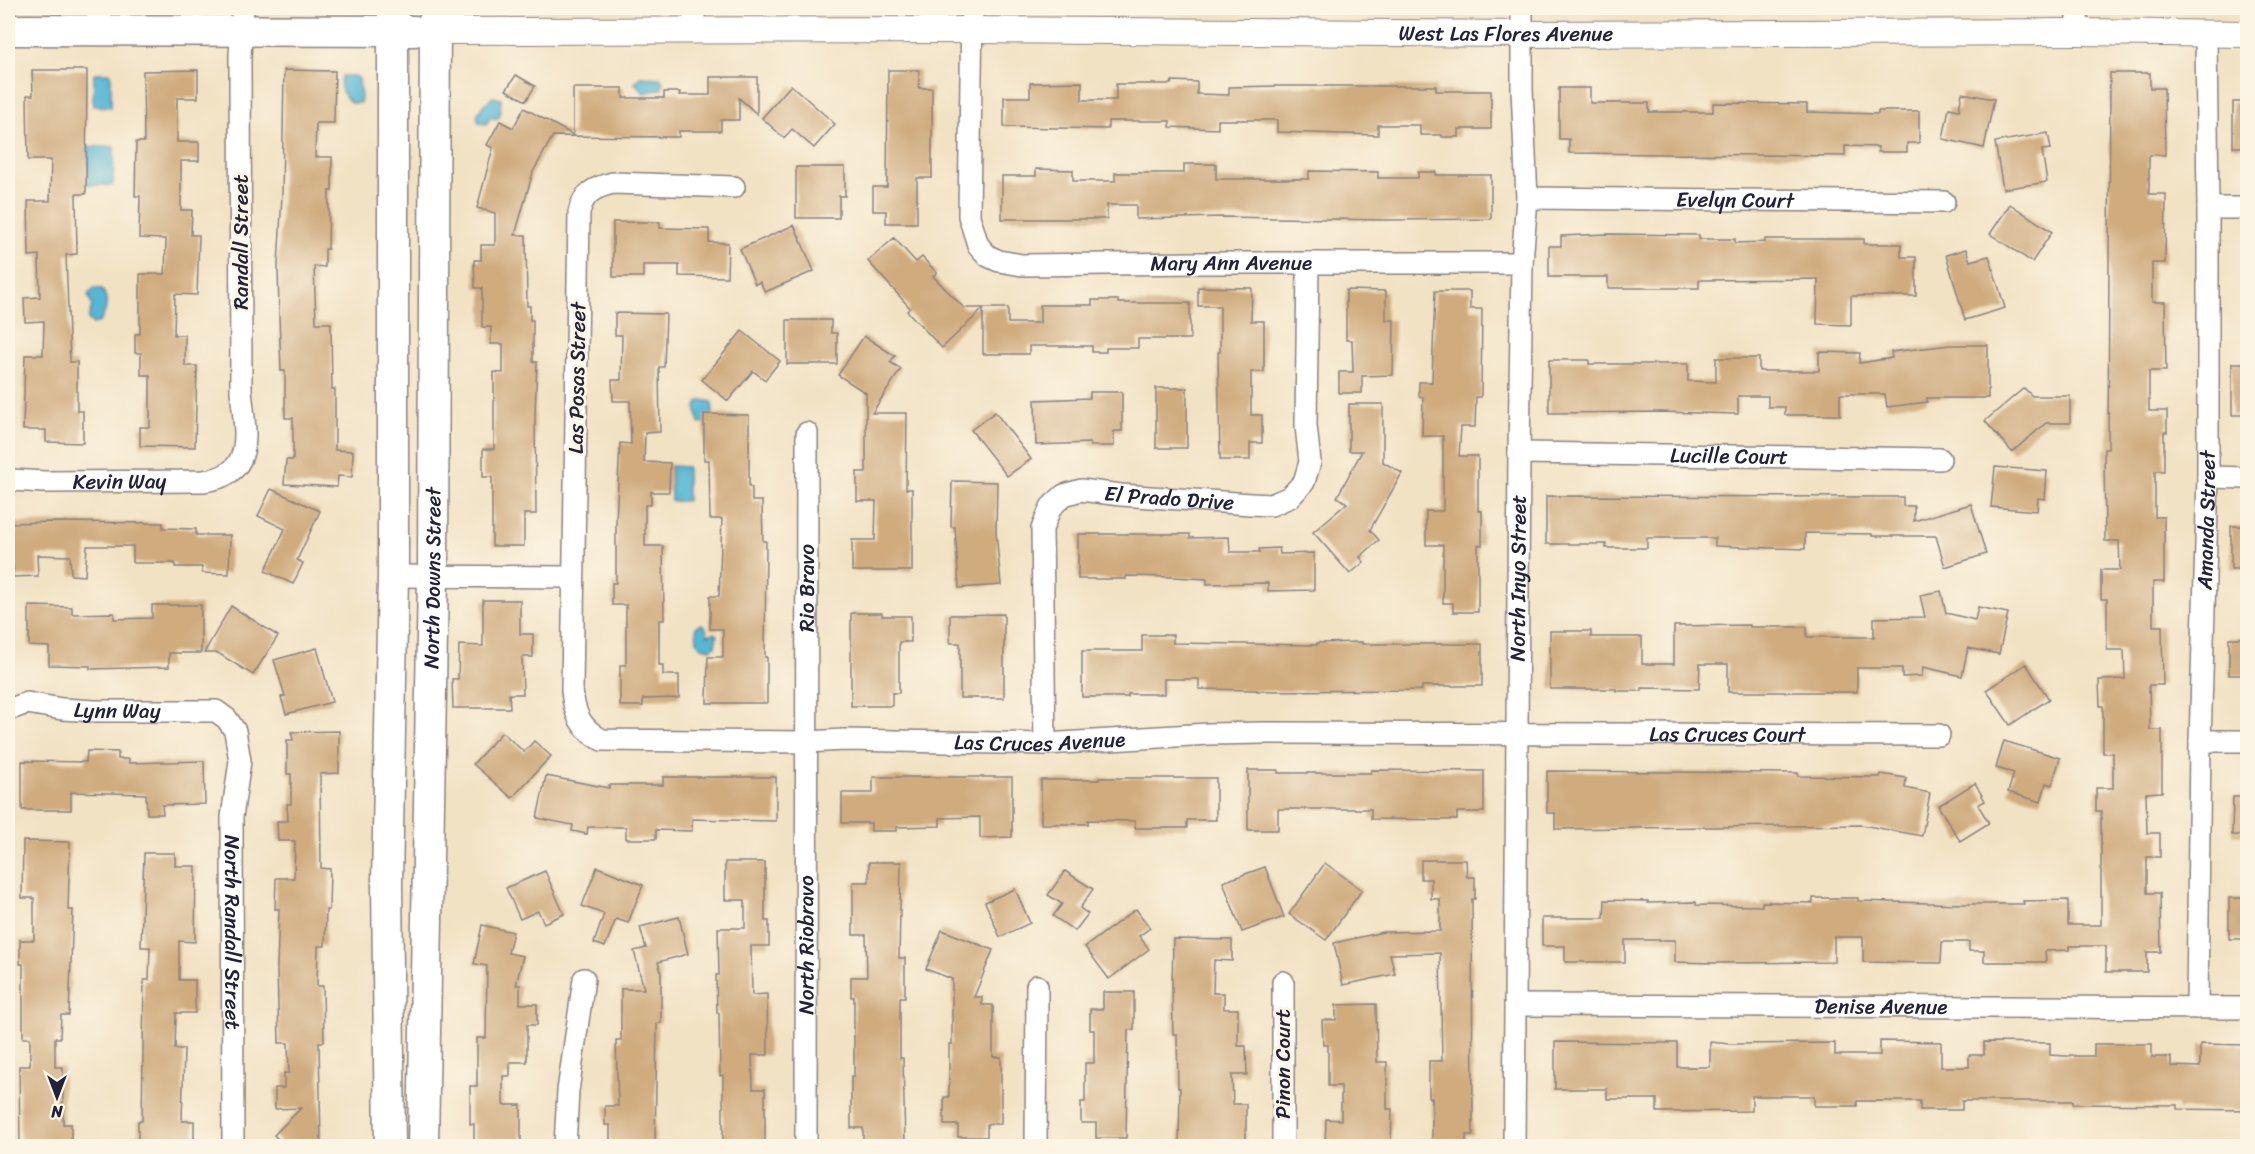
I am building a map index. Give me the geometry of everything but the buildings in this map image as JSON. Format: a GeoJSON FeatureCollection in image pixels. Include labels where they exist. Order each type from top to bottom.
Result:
{"type":"FeatureCollection","features":[{"type":"Feature","properties":{"kind":"main road","name":"West Las Flores Avenue"},"geometry":{"type":"LineString","coordinates":[[8,30],[242,19],[435,19]]}},
{"type":"Feature","properties":{"kind":"main road","name":"North Downs Street"},"geometry":{"type":"LineString","coordinates":[[390,1146],[387,883],[393,576],[393,19]]}},
{"type":"Feature","properties":{"kind":"main road","name":"North Downs Street"},"geometry":{"type":"LineString","coordinates":[[423,1146],[433,576],[435,19]]}},
{"type":"Feature","properties":{"kind":"street","name":"North Inyo Street"},"geometry":{"type":"LineString","coordinates":[[1514,1146],[1519,453],[1522,263],[1527,198],[1522,89],[1522,8]]}},
{"type":"Feature","properties":{"kind":"street","name":"Randall Street"},"geometry":{"type":"LineString","coordinates":[[230,472],[240,459],[246,442],[241,379],[240,56],[242,19]]}},
{"type":"Feature","properties":{"kind":"street","name":"West Las Flores Avenue"},"geometry":{"type":"LineString","coordinates":[[435,19],[972,19],[1522,34],[2077,20],[2205,34],[2247,34]]}},
{"type":"Feature","properties":{"kind":"street","name":"Mary Ann Avenue"},"geometry":{"type":"LineString","coordinates":[[972,19],[969,216],[978,245],[988,256],[999,261],[1022,265],[1522,263]]}},
{"type":"Feature","properties":{"kind":"street","name":"Amanda Street"},"geometry":{"type":"LineString","coordinates":[[2197,1008],[2200,741],[2208,477],[2208,208],[2205,34]]}},
{"type":"Feature","properties":{"kind":"street","name":"Las Posas Street"},"geometry":{"type":"LineString","coordinates":[[576,713],[572,690],[573,577],[581,202],[598,186],[613,183],[734,187]]}},
{"type":"Feature","properties":{"kind":"street","name":"Evelyn Court"},"geometry":{"type":"LineString","coordinates":[[1527,198],[1944,202]]}},
{"type":"Feature","properties":{"kind":"street"},"geometry":{"type":"LineString","coordinates":[[2208,208],[2247,208]]}},
{"type":"Feature","properties":{"kind":"street","name":"El Prado Drive"},"geometry":{"type":"LineString","coordinates":[[1045,744],[1042,528],[1051,507],[1064,495],[1081,490],[1121,495],[1271,505],[1290,496],[1304,482],[1310,462],[1306,426],[1308,263]]}},
{"type":"Feature","properties":{"kind":"street","name":"Rio Bravo"},"geometry":{"type":"LineString","coordinates":[[806,742],[807,433]]}},
{"type":"Feature","properties":{"kind":"street","name":"Lucille Court"},"geometry":{"type":"LineString","coordinates":[[1519,453],[1940,459]]}},
{"type":"Feature","properties":{"kind":"street","name":"Kevin Way"},"geometry":{"type":"LineString","coordinates":[[8,478],[44,482],[203,481],[216,480],[230,472]]}},
{"type":"Feature","properties":{"kind":"street"},"geometry":{"type":"LineString","coordinates":[[2208,477],[2247,478]]}},
{"type":"Feature","properties":{"kind":"street"},"geometry":{"type":"LineString","coordinates":[[393,576],[573,577]]}},
{"type":"Feature","properties":{"kind":"street","name":"Lynn Way"},"geometry":{"type":"LineString","coordinates":[[8,710],[27,704],[95,711],[216,711],[227,719]]}},
{"type":"Feature","properties":{"kind":"street","name":"Las Cruces Avenue"},"geometry":{"type":"LineString","coordinates":[[576,713],[579,722],[591,734],[602,740],[612,741],[806,742],[845,740],[1045,744],[1208,734],[1517,734]]}},
{"type":"Feature","properties":{"kind":"street","name":"North Randall Street"},"geometry":{"type":"LineString","coordinates":[[227,719],[235,731],[240,761],[232,817],[233,1146]]}},
{"type":"Feature","properties":{"kind":"street","name":"Las Cruces Court"},"geometry":{"type":"LineString","coordinates":[[1517,734],[1939,735]]}},
{"type":"Feature","properties":{"kind":"street"},"geometry":{"type":"LineString","coordinates":[[2200,741],[2247,741]]}},
{"type":"Feature","properties":{"kind":"street","name":"North Riobravo"},"geometry":{"type":"LineString","coordinates":[[806,742],[806,1146]]}},
{"type":"Feature","properties":{"kind":"street"},"geometry":{"type":"LineString","coordinates":[[565,1146],[568,1091],[584,979]]}},
{"type":"Feature","properties":{"kind":"street","name":"Pinon Court"},"geometry":{"type":"LineString","coordinates":[[1283,982],[1283,1146]]}},
{"type":"Feature","properties":{"kind":"street"},"geometry":{"type":"LineString","coordinates":[[1036,1146],[1037,986]]}},
{"type":"Feature","properties":{"kind":"street","name":"Denise Avenue"},"geometry":{"type":"LineString","coordinates":[[1515,1005],[2247,1008]]}},
{"type":"Feature","properties":{"kind":"water"},"geometry":{"type":"Polygon","coordinates":[[[94,73],[111,73],[111,107],[93,106],[94,73]]]}},
{"type":"Feature","properties":{"kind":"water"},"geometry":{"type":"Polygon","coordinates":[[[342,76],[355,76],[359,79],[360,103],[351,103],[344,94],[340,84],[342,76]]]}},
{"type":"Feature","properties":{"kind":"water"},"geometry":{"type":"Polygon","coordinates":[[[640,77],[660,78],[663,82],[662,89],[644,93],[635,83],[640,77]]]}},
{"type":"Feature","properties":{"kind":"water"},"geometry":{"type":"Polygon","coordinates":[[[493,97],[501,99],[500,116],[496,119],[491,117],[486,124],[479,123],[477,115],[484,104],[493,97]]]}},
{"type":"Feature","properties":{"kind":"water"},"geometry":{"type":"Polygon","coordinates":[[[88,147],[114,147],[113,185],[88,185],[88,147]]]}},
{"type":"Feature","properties":{"kind":"water"},"geometry":{"type":"Polygon","coordinates":[[[94,288],[102,289],[106,298],[106,306],[100,322],[93,324],[88,319],[92,306],[88,295],[94,288]]]}},
{"type":"Feature","properties":{"kind":"water"},"geometry":{"type":"Polygon","coordinates":[[[702,400],[712,402],[713,411],[710,422],[699,424],[696,407],[702,400]]]}},
{"type":"Feature","properties":{"kind":"water"},"geometry":{"type":"Polygon","coordinates":[[[671,466],[687,467],[687,501],[671,501],[671,466]]]}},
{"type":"Feature","properties":{"kind":"water"},"geometry":{"type":"Polygon","coordinates":[[[701,624],[705,626],[708,635],[714,633],[717,635],[715,646],[711,649],[702,647],[697,642],[696,627],[701,624]]]}}]}
